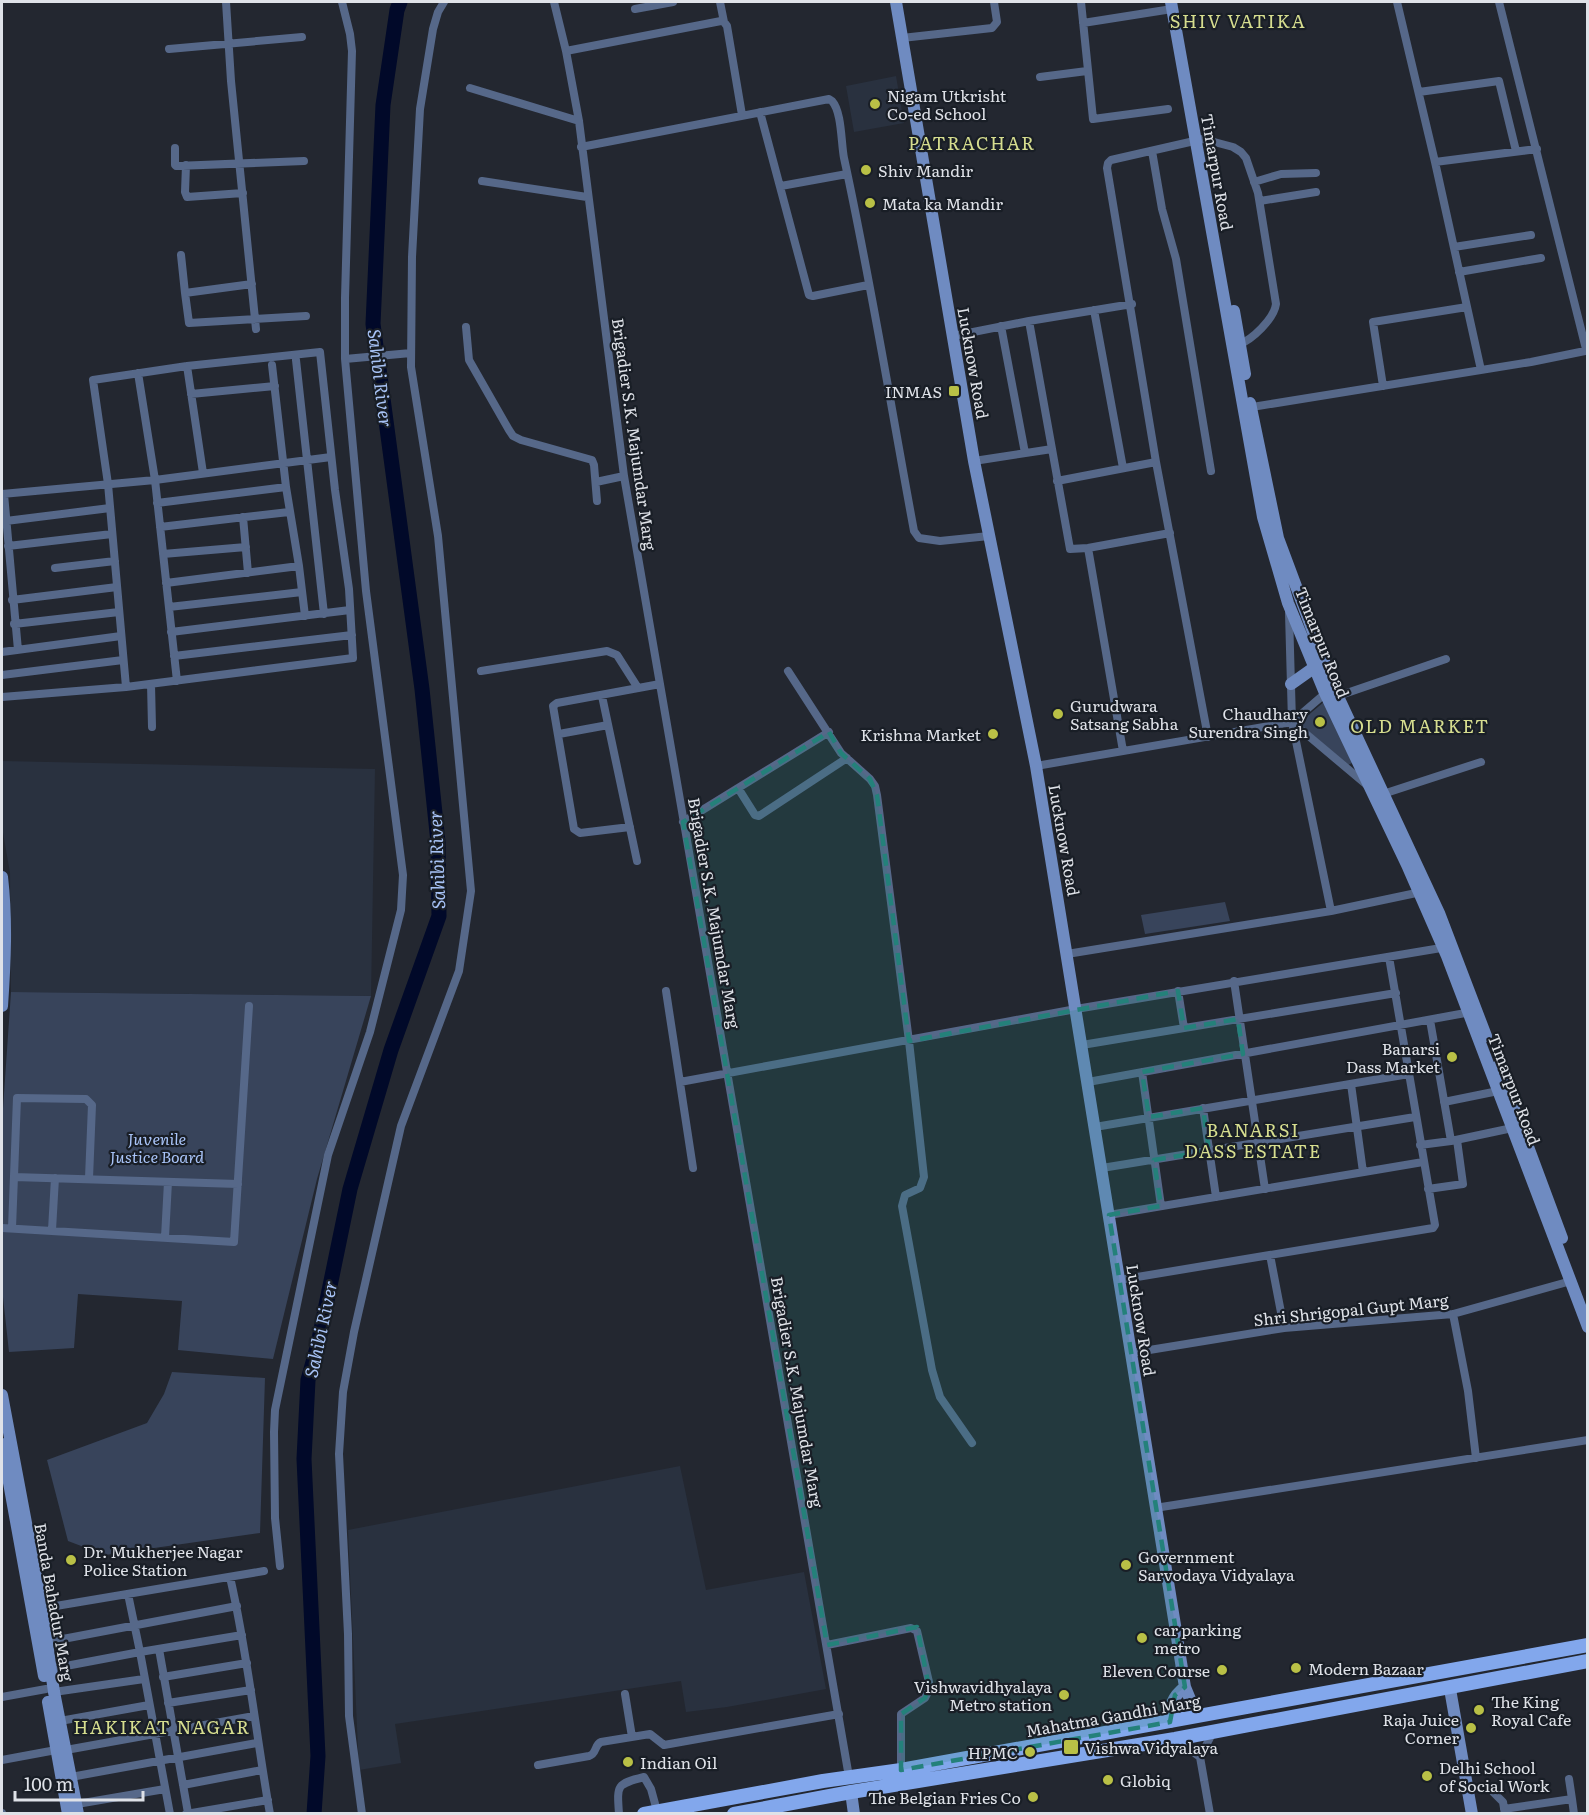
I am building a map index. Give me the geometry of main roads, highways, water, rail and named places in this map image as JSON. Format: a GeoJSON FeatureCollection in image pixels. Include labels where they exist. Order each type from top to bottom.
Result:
{"type":"FeatureCollection","features":[{"type":"Feature","properties":{"kind":"main road","name":"Mahatma Gandhi Marg"},"geometry":{"type":"LineString","coordinates":[[650,1812],[901,1770],[1587,1645]]}},
{"type":"Feature","properties":{"kind":"main road","name":"Mahatma Gandhi Marg"},"geometry":{"type":"LineString","coordinates":[[734,1814],[850,1792],[1175,1739],[1587,1662]]}},
{"type":"Feature","properties":{"kind":"main road"},"geometry":{"type":"LineString","coordinates":[[1028,1747],[1031,1763]]}},
{"type":"Feature","properties":{"kind":"waterway","name":"Sahibi River"},"geometry":{"type":"LineString","coordinates":[[314,1814],[318,1756],[304,1459],[308,1380],[318,1344],[350,1189],[391,1050],[439,916],[438,842],[422,689],[373,324],[383,105],[400,2]]}},
{"type":"Feature","properties":{"kind":"place","name":"Nigam Utkrisht Co-ed School"},"geometry":{"type":"Point","coordinates":[875,104]}},
{"type":"Feature","properties":{"kind":"place","name":"Shiv Mandir"},"geometry":{"type":"Point","coordinates":[866,170]}},
{"type":"Feature","properties":{"kind":"place","name":"Mata ka Mandir"},"geometry":{"type":"Point","coordinates":[870,203]}},
{"type":"Feature","properties":{"kind":"place","name":"INMAS"},"geometry":{"type":"Point","coordinates":[954,391]}},
{"type":"Feature","properties":{"kind":"place","name":"Gurudwara Satsang Sabha"},"geometry":{"type":"Point","coordinates":[1058,714]}},
{"type":"Feature","properties":{"kind":"place","name":"Chaudhary Surendra Singh"},"geometry":{"type":"Point","coordinates":[1320,722]}},
{"type":"Feature","properties":{"kind":"place","name":"Krishna Market"},"geometry":{"type":"Point","coordinates":[993,734]}},
{"type":"Feature","properties":{"kind":"place","name":"Banarsi Dass Market"},"geometry":{"type":"Point","coordinates":[1452,1057]}},
{"type":"Feature","properties":{"kind":"place","name":"Dr. Mukherjee Nagar Police Station"},"geometry":{"type":"Point","coordinates":[71,1560]}},
{"type":"Feature","properties":{"kind":"place","name":"Government Sarvodaya Vidyalaya"},"geometry":{"type":"Point","coordinates":[1126,1565]}},
{"type":"Feature","properties":{"kind":"place","name":"car parking metro"},"geometry":{"type":"Point","coordinates":[1142,1638]}},
{"type":"Feature","properties":{"kind":"place","name":"Modern Bazaar"},"geometry":{"type":"Point","coordinates":[1296,1668]}},
{"type":"Feature","properties":{"kind":"place","name":"Eleven Course"},"geometry":{"type":"Point","coordinates":[1222,1670]}},
{"type":"Feature","properties":{"kind":"place","name":"Vishwavidhyalaya Metro station"},"geometry":{"type":"Point","coordinates":[1064,1695]}},
{"type":"Feature","properties":{"kind":"place","name":"The King Royal Cafe"},"geometry":{"type":"Point","coordinates":[1479,1710]}},
{"type":"Feature","properties":{"kind":"place","name":"Raja Juice Corner"},"geometry":{"type":"Point","coordinates":[1471,1728]}},
{"type":"Feature","properties":{"kind":"place","name":"Vishwa Vidyalaya"},"geometry":{"type":"Point","coordinates":[1071,1747]}},
{"type":"Feature","properties":{"kind":"place","name":"HPMC"},"geometry":{"type":"Point","coordinates":[1030,1752]}},
{"type":"Feature","properties":{"kind":"place","name":"Indian Oil"},"geometry":{"type":"Point","coordinates":[628,1762]}},
{"type":"Feature","properties":{"kind":"place","name":"Delhi School of Social Work"},"geometry":{"type":"Point","coordinates":[1427,1776]}},
{"type":"Feature","properties":{"kind":"place","name":"Globiq"},"geometry":{"type":"Point","coordinates":[1108,1780]}},
{"type":"Feature","properties":{"kind":"place","name":"The Belgian Fries Co"},"geometry":{"type":"Point","coordinates":[1033,1797]}},
{"type":"Feature","properties":{"kind":"district","name":"SHIV VATIKA"},"geometry":{"type":"Point","coordinates":[1238,20]}},
{"type":"Feature","properties":{"kind":"district","name":"PATRACHAR"},"geometry":{"type":"Point","coordinates":[972,142]}},
{"type":"Feature","properties":{"kind":"district","name":"OLD MARKET"},"geometry":{"type":"Point","coordinates":[1420,725]}},
{"type":"Feature","properties":{"kind":"district","name":"BANARSI DASS ESTATE"},"geometry":{"type":"Point","coordinates":[1253,1139]}},
{"type":"Feature","properties":{"kind":"district","name":"HAKIKAT NAGAR"},"geometry":{"type":"Point","coordinates":[162,1726]}},
{"type":"Feature","properties":{"kind":"park label","name":"Juvenile Justice Board"},"geometry":{"type":"Point","coordinates":[157,1147]}}]}
